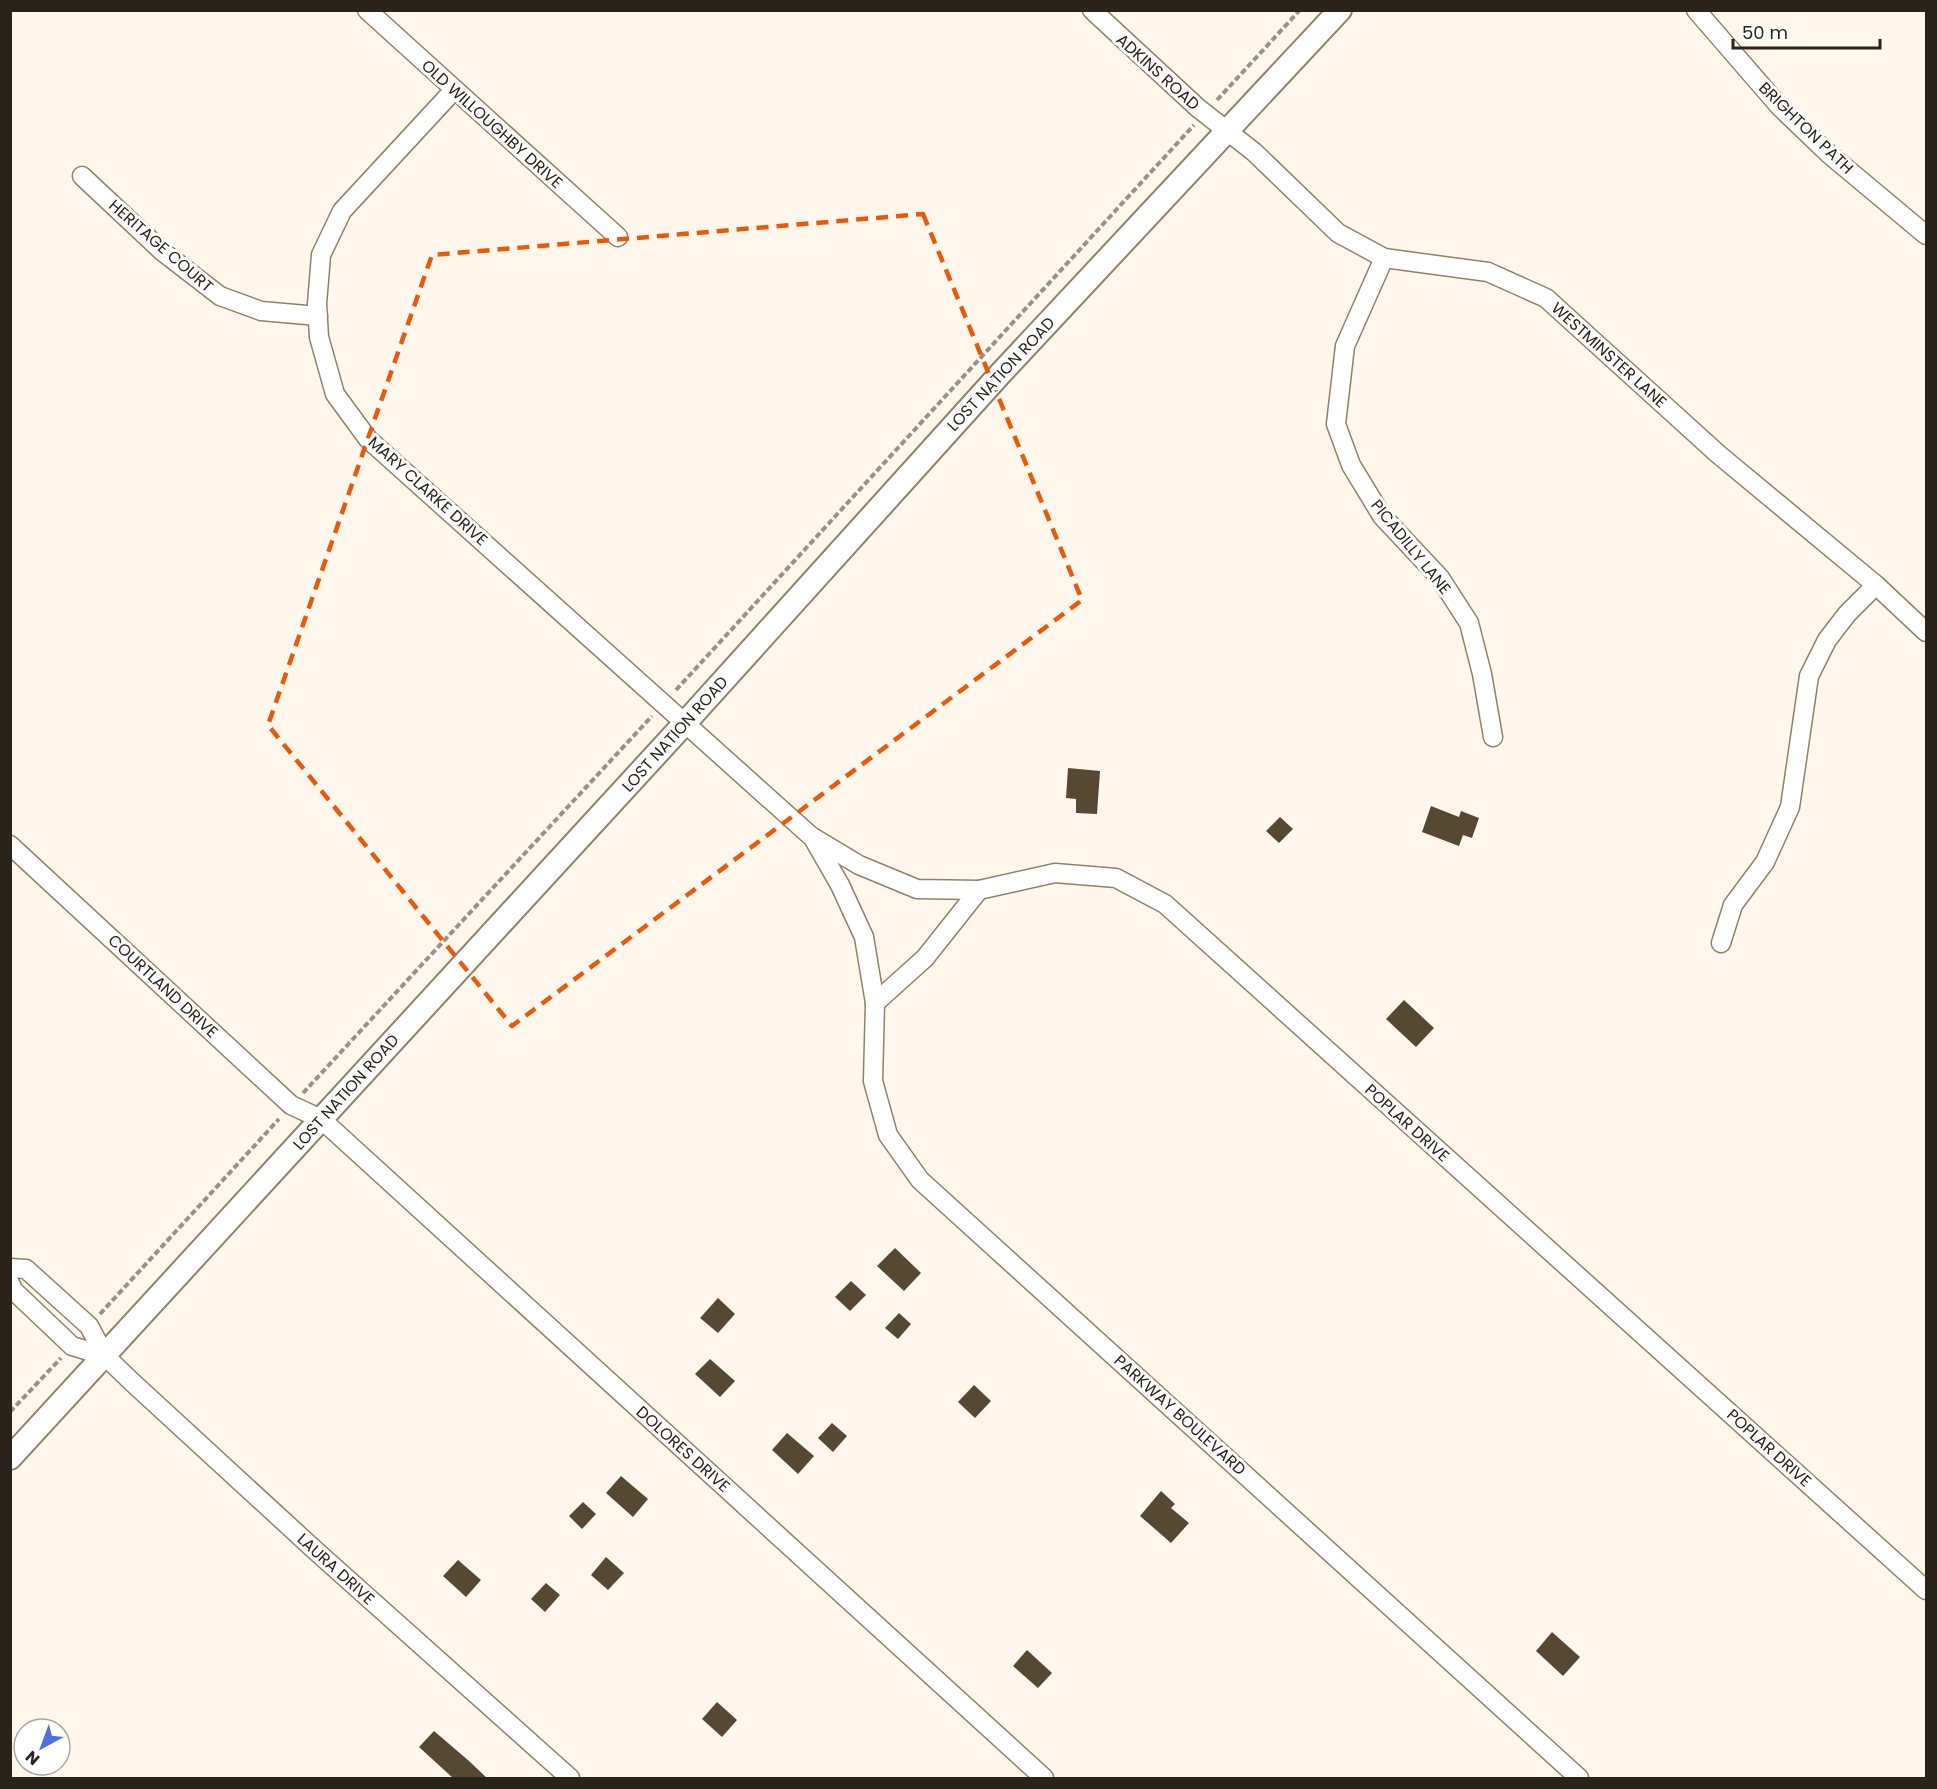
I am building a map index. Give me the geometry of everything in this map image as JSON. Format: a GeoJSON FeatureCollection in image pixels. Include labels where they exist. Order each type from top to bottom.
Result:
{"type":"FeatureCollection","features":[{"type":"Feature","properties":{"kind":"street","name":"OLD WILLOUGHBY DRIVE"},"geometry":{"type":"LineString","coordinates":[[367,10],[618,237]]}},
{"type":"Feature","properties":{"kind":"street","name":"ADKINS ROAD"},"geometry":{"type":"LineString","coordinates":[[1092,10],[1204,114],[1226,131]]}},
{"type":"Feature","properties":{"kind":"street","name":"LOST NATION ROAD"},"geometry":{"type":"LineString","coordinates":[[10,1458],[685,723],[1009,365],[1340,10]]}},
{"type":"Feature","properties":{"kind":"street","name":"BRIGHTON PATH"},"geometry":{"type":"LineString","coordinates":[[1696,10],[1780,107],[1829,154],[1926,235]]}},
{"type":"Feature","properties":{"kind":"street","name":"MARY CLARKE DRIVE"},"geometry":{"type":"LineString","coordinates":[[454,90],[342,211],[321,255],[319,337],[335,394],[368,439],[685,723]]}},
{"type":"Feature","properties":{"kind":"street","name":"WESTMINSTER LANE"},"geometry":{"type":"LineString","coordinates":[[1226,131],[1254,152],[1338,233],[1384,258],[1488,272],[1546,298],[1718,454],[1876,585],[1926,632]]}},
{"type":"Feature","properties":{"kind":"street","name":"HERITAGE COURT"},"geometry":{"type":"LineString","coordinates":[[82,176],[163,252],[220,296],[261,311],[318,316]]}},
{"type":"Feature","properties":{"kind":"street","name":"PICADILLY LANE"},"geometry":{"type":"LineString","coordinates":[[1384,258],[1345,346],[1336,424],[1351,465],[1382,516],[1440,578],[1469,623],[1482,674],[1493,737]]}},
{"type":"Feature","properties":{"kind":"street"},"geometry":{"type":"LineString","coordinates":[[1721,943],[1733,905],[1765,862],[1790,807],[1809,676],[1827,640],[1847,614],[1876,585]]}},
{"type":"Feature","properties":{"kind":"street","name":"PARKWAY BOULEVARD"},"geometry":{"type":"LineString","coordinates":[[685,723],[813,838],[840,885],[864,937],[875,1003],[873,1081],[888,1135],[920,1179],[1579,1779]]}},
{"type":"Feature","properties":{"kind":"street","name":"POPLAR DRIVE"},"geometry":{"type":"LineString","coordinates":[[813,838],[859,865],[917,889],[979,890],[1055,873],[1116,878],[1165,904],[1926,1590]]}},
{"type":"Feature","properties":{"kind":"street","name":"COURTLAND DRIVE"},"geometry":{"type":"LineString","coordinates":[[10,845],[291,1105],[321,1119]]}},
{"type":"Feature","properties":{"kind":"street"},"geometry":{"type":"LineString","coordinates":[[875,1003],[925,958],[979,890]]}},
{"type":"Feature","properties":{"kind":"street","name":"DOLORES DRIVE"},"geometry":{"type":"LineString","coordinates":[[321,1119],[1044,1779]]}},
{"type":"Feature","properties":{"kind":"street"},"geometry":{"type":"LineString","coordinates":[[10,1268],[26,1269],[89,1326],[105,1356]]}},
{"type":"Feature","properties":{"kind":"street"},"geometry":{"type":"LineString","coordinates":[[10,1283],[13,1290],[72,1346],[105,1356]]}},
{"type":"Feature","properties":{"kind":"street","name":"LAURA DRIVE"},"geometry":{"type":"LineString","coordinates":[[105,1356],[570,1779]]}},
{"type":"Feature","properties":{"kind":"path"},"geometry":{"type":"LineString","coordinates":[[89,1326],[1300,10]]}},
{"type":"Feature","properties":{"kind":"path"},"geometry":{"type":"LineString","coordinates":[[10,1412],[72,1346]]}},
{"type":"Feature","properties":{"kind":"highlighted area"},"geometry":{"type":"Polygon","coordinates":[[[923,214],[1082,600],[512,1026],[268,725],[432,255],[923,214]]]}},
{"type":"Feature","properties":{"kind":"building"},"geometry":{"type":"Polygon","coordinates":[[[1068,768],[1100,771],[1097,814],[1076,813],[1076,799],[1066,798],[1068,768]]]}},
{"type":"Feature","properties":{"kind":"building"},"geometry":{"type":"Polygon","coordinates":[[[1431,806],[1459,817],[1461,811],[1479,818],[1472,838],[1463,835],[1459,846],[1422,832],[1431,806]]]}},
{"type":"Feature","properties":{"kind":"building"},"geometry":{"type":"Polygon","coordinates":[[[1280,817],[1293,829],[1279,843],[1266,831],[1280,817]]]}},
{"type":"Feature","properties":{"kind":"building"},"geometry":{"type":"Polygon","coordinates":[[[1404,1000],[1434,1028],[1416,1047],[1386,1019],[1404,1000]]]}},
{"type":"Feature","properties":{"kind":"building"},"geometry":{"type":"Polygon","coordinates":[[[895,1248],[921,1273],[904,1291],[877,1266],[895,1248]]]}},
{"type":"Feature","properties":{"kind":"building"},"geometry":{"type":"Polygon","coordinates":[[[851,1281],[866,1295],[850,1311],[835,1297],[851,1281]]]}},
{"type":"Feature","properties":{"kind":"building"},"geometry":{"type":"Polygon","coordinates":[[[718,1298],[735,1314],[718,1333],[700,1318],[718,1298]]]}},
{"type":"Feature","properties":{"kind":"building"},"geometry":{"type":"Polygon","coordinates":[[[899,1313],[911,1324],[898,1339],[885,1328],[899,1313]]]}},
{"type":"Feature","properties":{"kind":"building"},"geometry":{"type":"Polygon","coordinates":[[[710,1359],[735,1381],[720,1397],[695,1374],[710,1359]]]}},
{"type":"Feature","properties":{"kind":"building"},"geometry":{"type":"Polygon","coordinates":[[[974,1385],[991,1401],[975,1418],[958,1402],[974,1385]]]}},
{"type":"Feature","properties":{"kind":"building"},"geometry":{"type":"Polygon","coordinates":[[[832,1423],[847,1436],[833,1452],[818,1438],[832,1423]]]}},
{"type":"Feature","properties":{"kind":"building"},"geometry":{"type":"Polygon","coordinates":[[[787,1433],[814,1456],[798,1474],[772,1450],[787,1433]]]}},
{"type":"Feature","properties":{"kind":"building"},"geometry":{"type":"Polygon","coordinates":[[[621,1476],[648,1499],[633,1517],[606,1493],[621,1476]]]}},
{"type":"Feature","properties":{"kind":"building"},"geometry":{"type":"Polygon","coordinates":[[[1161,1491],[1175,1504],[1171,1508],[1189,1523],[1171,1543],[1140,1516],[1161,1491]]]}},
{"type":"Feature","properties":{"kind":"building"},"geometry":{"type":"Polygon","coordinates":[[[583,1502],[596,1514],[582,1529],[569,1516],[583,1502]]]}},
{"type":"Feature","properties":{"kind":"building"},"geometry":{"type":"Polygon","coordinates":[[[606,1557],[624,1573],[608,1590],[591,1575],[606,1557]]]}},
{"type":"Feature","properties":{"kind":"building"},"geometry":{"type":"Polygon","coordinates":[[[458,1560],[481,1580],[466,1597],[443,1576],[458,1560]]]}},
{"type":"Feature","properties":{"kind":"building"},"geometry":{"type":"Polygon","coordinates":[[[546,1583],[560,1595],[545,1612],[531,1599],[546,1583]]]}},
{"type":"Feature","properties":{"kind":"building"},"geometry":{"type":"Polygon","coordinates":[[[1552,1632],[1580,1657],[1563,1676],[1536,1651],[1552,1632]]]}},
{"type":"Feature","properties":{"kind":"building"},"geometry":{"type":"Polygon","coordinates":[[[1027,1650],[1052,1673],[1038,1688],[1013,1666],[1027,1650]]]}},
{"type":"Feature","properties":{"kind":"building"},"geometry":{"type":"Polygon","coordinates":[[[717,1702],[737,1720],[722,1737],[702,1719],[717,1702]]]}},
{"type":"Feature","properties":{"kind":"building"},"geometry":{"type":"Polygon","coordinates":[[[434,1731],[488,1779],[454,1779],[419,1747],[434,1731]]]}}]}
